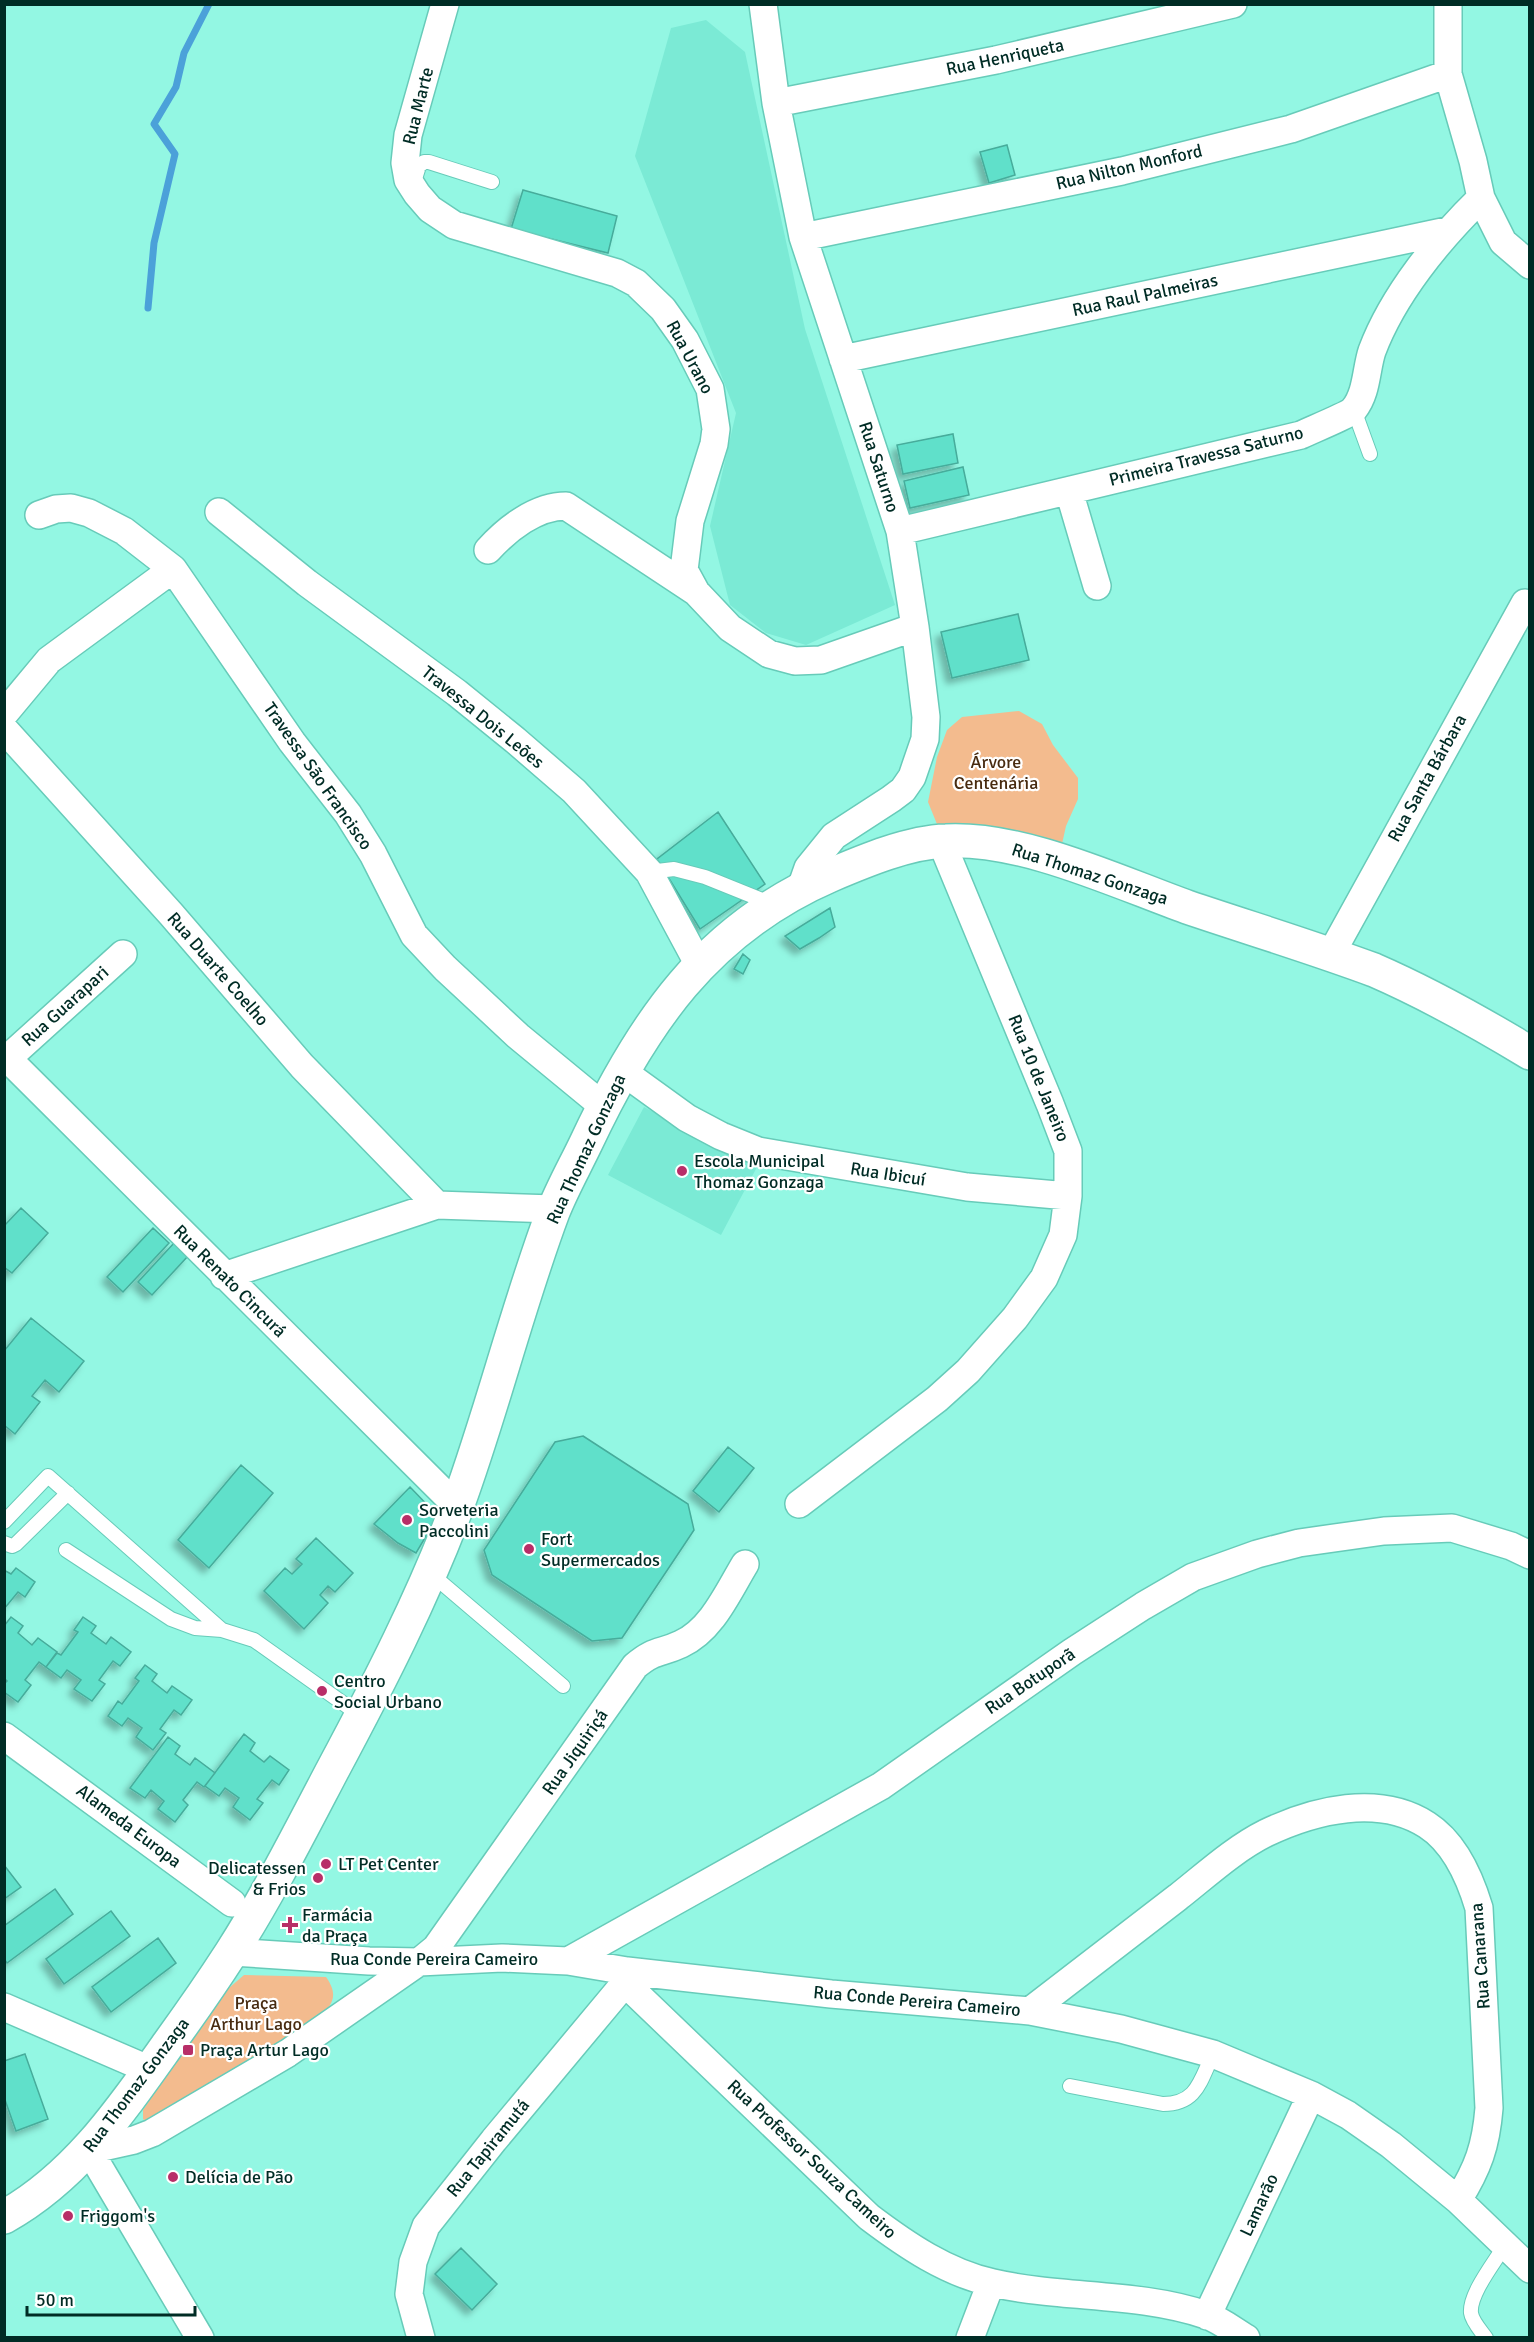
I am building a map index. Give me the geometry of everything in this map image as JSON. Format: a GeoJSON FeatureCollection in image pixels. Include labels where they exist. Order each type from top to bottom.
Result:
{"type":"FeatureCollection","features":[{"type":"Feature","properties":{"kind":"main road","name":"Rua Thomaz Gonzaga"},"geometry":{"type":"LineString","coordinates":[[4,2217],[43,2190],[88,2150],[150,2070],[232,1952],[242,1910],[361,1716],[429,1572],[457,1506],[554,1209],[603,1106],[622,1071],[671,998],[699,965],[730,935],[773,904],[801,888],[878,856],[941,841],[976,842],[1041,855],[1193,909],[1331,954],[1418,989],[1530,1053]]}},
{"type":"Feature","properties":{"kind":"street","name":"Rua Marte"},"geometry":{"type":"LineString","coordinates":[[445,4],[408,135],[405,163],[408,180],[430,209],[454,225]]}},
{"type":"Feature","properties":{"kind":"street","name":"Rua Saturno"},"geometry":{"type":"LineString","coordinates":[[763,4],[776,103],[803,237],[900,531],[926,717],[926,739],[912,777],[903,790],[834,836],[808,868],[801,888]]}},
{"type":"Feature","properties":{"kind":"street","name":"Rua Henriqueta"},"geometry":{"type":"LineString","coordinates":[[776,103],[996,60],[1233,4]]}},
{"type":"Feature","properties":{"kind":"street"},"geometry":{"type":"LineString","coordinates":[[1448,4],[1448,74],[1473,161],[1480,198],[1503,242],[1530,266]]}},
{"type":"Feature","properties":{"kind":"street","name":"Rua Nilton Monford"},"geometry":{"type":"LineString","coordinates":[[803,237],[1122,171],[1291,129],[1448,74]]}},
{"type":"Feature","properties":{"kind":"street"},"geometry":{"type":"LineString","coordinates":[[1354,410],[1362,393],[1372,352],[1408,284],[1447,231],[1480,198]]}},
{"type":"Feature","properties":{"kind":"street","name":"Rua Urano"},"geometry":{"type":"LineString","coordinates":[[454,225],[617,273],[636,283],[663,309],[685,340],[710,389],[716,429],[714,444],[690,521],[684,570],[696,592]]}},
{"type":"Feature","properties":{"kind":"street","name":"Rua Raul Palmeiras"},"geometry":{"type":"LineString","coordinates":[[843,359],[1447,231]]}},
{"type":"Feature","properties":{"kind":"street","name":"Primeira Travessa Saturno"},"geometry":{"type":"LineString","coordinates":[[900,531],[1301,435],[1354,410]]}},
{"type":"Feature","properties":{"kind":"street"},"geometry":{"type":"LineString","coordinates":[[1069,491],[1097,585]]}},
{"type":"Feature","properties":{"kind":"street","name":"Rua Urano"},"geometry":{"type":"LineString","coordinates":[[488,550],[512,527],[543,511],[557,506],[566,506],[696,592],[730,628],[769,654],[795,661],[821,660],[915,627]]}},
{"type":"Feature","properties":{"kind":"street","name":"Travessa São Francisco"},"geometry":{"type":"LineString","coordinates":[[39,515],[56,509],[71,508],[89,513],[124,531],[173,568],[292,742],[348,814],[373,854],[414,935],[445,968],[518,1035],[603,1106]]}},
{"type":"Feature","properties":{"kind":"street","name":"Travessa Dois Leões"},"geometry":{"type":"LineString","coordinates":[[219,512],[307,584],[457,693],[574,791],[649,872],[699,965]]}},
{"type":"Feature","properties":{"kind":"street"},"geometry":{"type":"LineString","coordinates":[[4,714],[50,660],[173,568]]}},
{"type":"Feature","properties":{"kind":"street","name":"Rua Santa Bárbara"},"geometry":{"type":"LineString","coordinates":[[1331,954],[1525,603]]}},
{"type":"Feature","properties":{"kind":"street","name":"Rua Duarte Coelho"},"geometry":{"type":"LineString","coordinates":[[4,729],[171,914],[302,1066],[437,1205]]}},
{"type":"Feature","properties":{"kind":"street","name":"Rua 10 de Janeiro"},"geometry":{"type":"LineString","coordinates":[[799,1504],[937,1399],[968,1371],[1044,1278],[1063,1235],[1068,1196],[1068,1151],[941,841]]}},
{"type":"Feature","properties":{"kind":"street","name":"Rua Guarapari"},"geometry":{"type":"LineString","coordinates":[[6,1056],[123,954]]}},
{"type":"Feature","properties":{"kind":"street","name":"Rua Renato Cincurá"},"geometry":{"type":"LineString","coordinates":[[6,1056],[457,1506]]}},
{"type":"Feature","properties":{"kind":"street","name":"Rua Ibicuí"},"geometry":{"type":"LineString","coordinates":[[622,1071],[687,1118],[721,1136],[758,1151],[967,1187],[1068,1196]]}},
{"type":"Feature","properties":{"kind":"street"},"geometry":{"type":"LineString","coordinates":[[224,1276],[437,1205],[554,1209]]}},
{"type":"Feature","properties":{"kind":"street","name":"Rua Botuporã"},"geometry":{"type":"LineString","coordinates":[[568,1960],[881,1786],[1072,1652],[1193,1577],[1257,1554],[1299,1543],[1384,1531],[1452,1528],[1511,1546],[1530,1555]]}},
{"type":"Feature","properties":{"kind":"street","name":"Rua Jiquiriçá"},"geometry":{"type":"LineString","coordinates":[[420,1962],[436,1948],[449,1931],[635,1666],[648,1654],[680,1645],[695,1636],[709,1622],[745,1564]]}},
{"type":"Feature","properties":{"kind":"street","name":"Alameda Europa"},"geometry":{"type":"LineString","coordinates":[[4,1736],[242,1910]]}},
{"type":"Feature","properties":{"kind":"street","name":"Rua Canarana"},"geometry":{"type":"LineString","coordinates":[[1030,2011],[1228,1858],[1264,1834],[1302,1817],[1329,1811],[1357,1808],[1380,1809],[1406,1815],[1428,1826],[1460,1861],[1472,1885],[1479,1908],[1489,2108],[1482,2154],[1473,2176],[1458,2199]]}},
{"type":"Feature","properties":{"kind":"street","name":"Rua Conde Pereira Cameiro"},"geometry":{"type":"LineString","coordinates":[[232,1952],[369,1961],[420,1962],[502,1958],[568,1960],[626,1977],[1030,2011],[1121,2029],[1213,2054],[1311,2095],[1348,2115],[1391,2145],[1458,2199],[1530,2269]]}},
{"type":"Feature","properties":{"kind":"street"},"geometry":{"type":"LineString","coordinates":[[200,2337],[88,2150],[134,2140],[152,2133],[288,2053],[420,1962]]}},
{"type":"Feature","properties":{"kind":"street","name":"Rua Professor Souza Cameiro"},"geometry":{"type":"LineString","coordinates":[[626,1977],[869,2217],[910,2248],[991,2283],[1158,2303],[1207,2316],[1246,2337]]}},
{"type":"Feature","properties":{"kind":"street","name":"Rua Tapiramutá"},"geometry":{"type":"LineString","coordinates":[[421,2337],[409,2294],[413,2262],[426,2226],[626,1977]]}},
{"type":"Feature","properties":{"kind":"street"},"geometry":{"type":"LineString","coordinates":[[4,2007],[150,2070]]}},
{"type":"Feature","properties":{"kind":"street","name":"Lamarão"},"geometry":{"type":"LineString","coordinates":[[1207,2316],[1311,2095]]}},
{"type":"Feature","properties":{"kind":"street"},"geometry":{"type":"LineString","coordinates":[[970,2337],[991,2283]]}},
{"type":"Feature","properties":{"kind":"lane"},"geometry":{"type":"LineString","coordinates":[[412,186],[419,166],[424,162],[492,182]]}},
{"type":"Feature","properties":{"kind":"lane"},"geometry":{"type":"LineString","coordinates":[[1354,410],[1370,454]]}},
{"type":"Feature","properties":{"kind":"lane"},"geometry":{"type":"LineString","coordinates":[[649,872],[674,869],[705,877],[773,904]]}},
{"type":"Feature","properties":{"kind":"lane"},"geometry":{"type":"LineString","coordinates":[[4,1522],[48,1476],[222,1630]]}},
{"type":"Feature","properties":{"kind":"lane"},"geometry":{"type":"LineString","coordinates":[[4,1543],[12,1546],[16,1544],[68,1493]]}},
{"type":"Feature","properties":{"kind":"lane"},"geometry":{"type":"LineString","coordinates":[[66,1551],[171,1619],[195,1628],[222,1630],[254,1640],[361,1716]]}},
{"type":"Feature","properties":{"kind":"lane"},"geometry":{"type":"LineString","coordinates":[[429,1572],[563,1686]]}},
{"type":"Feature","properties":{"kind":"lane"},"geometry":{"type":"LineString","coordinates":[[1070,2086],[1163,2104],[1176,2104],[1186,2100],[1195,2091],[1213,2054]]}},
{"type":"Feature","properties":{"kind":"lane"},"geometry":{"type":"LineString","coordinates":[[1486,2337],[1471,2316],[1471,2304],[1478,2288],[1505,2245]]}},
{"type":"Feature","properties":{"kind":"shaded area"},"geometry":{"type":"Polygon","coordinates":[[[706,20],[745,52],[805,329],[895,605],[806,645],[766,633],[730,605],[710,526],[736,413],[635,156],[671,28],[706,20]]]}},
{"type":"Feature","properties":{"kind":"shaded area","name":"Escola Municipal Thomaz Gonzaga"},"geometry":{"type":"Polygon","coordinates":[[[644,1107],[757,1167],[721,1235],[608,1175],[644,1107]]]}},
{"type":"Feature","properties":{"kind":"green space","name":"Árvore Centenária"},"geometry":{"type":"Polygon","coordinates":[[[1019,711],[1042,724],[1053,745],[1078,778],[1078,799],[1066,826],[1062,844],[941,834],[928,802],[937,757],[947,730],[962,717],[1019,711]]]}},
{"type":"Feature","properties":{"kind":"green space","name":"Praça Arthur Lago"},"geometry":{"type":"Polygon","coordinates":[[[244,1975],[326,1977],[333,1991],[332,2002],[315,2022],[146,2121],[143,2119],[143,2110],[222,1994],[244,1975]]]}},
{"type":"Feature","properties":{"kind":"building"},"geometry":{"type":"Polygon","coordinates":[[[1007,145],[1015,175],[989,183],[980,152],[1007,145]]]}},
{"type":"Feature","properties":{"kind":"building"},"geometry":{"type":"Polygon","coordinates":[[[523,190],[617,216],[608,253],[511,229],[523,190]]]}},
{"type":"Feature","properties":{"kind":"building"},"geometry":{"type":"Polygon","coordinates":[[[953,434],[958,463],[903,474],[897,445],[953,434]]]}},
{"type":"Feature","properties":{"kind":"building"},"geometry":{"type":"Polygon","coordinates":[[[963,467],[969,495],[910,508],[904,481],[963,467]]]}},
{"type":"Feature","properties":{"kind":"building"},"geometry":{"type":"Polygon","coordinates":[[[1018,614],[1029,660],[952,678],[941,632],[1018,614]]]}},
{"type":"Feature","properties":{"kind":"building"},"geometry":{"type":"Polygon","coordinates":[[[718,812],[765,884],[700,929],[657,859],[718,812]]]}},
{"type":"Feature","properties":{"kind":"building"},"geometry":{"type":"Polygon","coordinates":[[[830,908],[835,927],[819,938],[800,949],[785,936],[830,908]]]}},
{"type":"Feature","properties":{"kind":"building"},"geometry":{"type":"Polygon","coordinates":[[[743,954],[750,960],[743,974],[734,969],[743,954]]]}},
{"type":"Feature","properties":{"kind":"building"},"geometry":{"type":"Polygon","coordinates":[[[21,1208],[48,1233],[12,1273],[4,1267],[4,1226],[21,1208]]]}},
{"type":"Feature","properties":{"kind":"building"},"geometry":{"type":"Polygon","coordinates":[[[153,1228],[169,1243],[123,1292],[107,1277],[153,1228]]]}},
{"type":"Feature","properties":{"kind":"building"},"geometry":{"type":"Polygon","coordinates":[[[174,1243],[188,1256],[152,1295],[138,1282],[174,1243]]]}},
{"type":"Feature","properties":{"kind":"building"},"geometry":{"type":"Polygon","coordinates":[[[31,1318],[84,1361],[59,1392],[45,1380],[32,1396],[40,1402],[15,1434],[4,1425],[4,1351],[31,1318]]]}},
{"type":"Feature","properties":{"kind":"building"},"geometry":{"type":"Polygon","coordinates":[[[583,1436],[688,1504],[694,1530],[622,1638],[592,1641],[492,1575],[484,1550],[555,1442],[583,1436]]]}},
{"type":"Feature","properties":{"kind":"building"},"geometry":{"type":"Polygon","coordinates":[[[728,1447],[754,1468],[719,1512],[693,1491],[728,1447]]]}},
{"type":"Feature","properties":{"kind":"building"},"geometry":{"type":"Polygon","coordinates":[[[241,1465],[273,1493],[209,1568],[178,1540],[241,1465]]]}},
{"type":"Feature","properties":{"kind":"building","name":"Sorveteria Paccolini"},"geometry":{"type":"Polygon","coordinates":[[[410,1487],[438,1516],[416,1553],[398,1543],[374,1524],[410,1487]]]}},
{"type":"Feature","properties":{"kind":"building"},"geometry":{"type":"Polygon","coordinates":[[[316,1538],[353,1573],[335,1592],[328,1586],[320,1595],[328,1603],[304,1629],[264,1591],[285,1568],[292,1574],[302,1564],[296,1559],[316,1538]]]}},
{"type":"Feature","properties":{"kind":"building"},"geometry":{"type":"Polygon","coordinates":[[[16,1568],[35,1582],[25,1597],[18,1592],[4,1609],[4,1570],[11,1574],[16,1568]]]}},
{"type":"Feature","properties":{"kind":"building"},"geometry":{"type":"Polygon","coordinates":[[[11,1617],[23,1626],[18,1633],[32,1645],[38,1638],[57,1652],[46,1667],[39,1662],[25,1680],[31,1685],[18,1702],[4,1692],[4,1684],[7,1681],[4,1678],[4,1626],[11,1617]]]}},
{"type":"Feature","properties":{"kind":"building"},"geometry":{"type":"Polygon","coordinates":[[[83,1617],[96,1626],[91,1633],[106,1644],[111,1637],[131,1652],[120,1666],[113,1661],[99,1680],[105,1684],[92,1701],[74,1689],[81,1680],[67,1670],[61,1678],[46,1667],[57,1653],[61,1655],[78,1632],[74,1630],[83,1617]]]}},
{"type":"Feature","properties":{"kind":"building"},"geometry":{"type":"Polygon","coordinates":[[[145,1665],[157,1674],[152,1681],[167,1693],[172,1686],[192,1700],[181,1715],[174,1710],[160,1729],[166,1733],[153,1750],[136,1737],[142,1728],[128,1718],[122,1726],[108,1716],[118,1701],[122,1704],[139,1681],[135,1678],[145,1665]]]}},
{"type":"Feature","properties":{"kind":"building"},"geometry":{"type":"Polygon","coordinates":[[[244,1734],[255,1743],[250,1751],[264,1762],[270,1756],[289,1770],[279,1785],[272,1780],[257,1799],[263,1803],[250,1820],[233,1807],[239,1798],[225,1788],[219,1796],[205,1786],[244,1734]]]}},
{"type":"Feature","properties":{"kind":"building"},"geometry":{"type":"Polygon","coordinates":[[[168,1737],[180,1746],[175,1754],[190,1765],[195,1758],[215,1773],[204,1787],[197,1782],[183,1800],[188,1805],[175,1822],[158,1809],[164,1801],[151,1790],[145,1798],[130,1788],[168,1737]]]}},
{"type":"Feature","properties":{"kind":"building"},"geometry":{"type":"Polygon","coordinates":[[[4,1865],[21,1887],[4,1899],[4,1865]]]}},
{"type":"Feature","properties":{"kind":"building"},"geometry":{"type":"Polygon","coordinates":[[[55,1889],[73,1914],[7,1963],[4,1959],[4,1926],[55,1889]]]}},
{"type":"Feature","properties":{"kind":"building"},"geometry":{"type":"Polygon","coordinates":[[[111,1911],[130,1936],[64,1984],[46,1959],[111,1911]]]}},
{"type":"Feature","properties":{"kind":"building"},"geometry":{"type":"Polygon","coordinates":[[[158,1938],[176,1963],[111,2012],[92,1987],[158,1938]]]}},
{"type":"Feature","properties":{"kind":"building"},"geometry":{"type":"Polygon","coordinates":[[[25,2054],[48,2119],[16,2131],[4,2097],[4,2061],[25,2054]]]}},
{"type":"Feature","properties":{"kind":"building"},"geometry":{"type":"Polygon","coordinates":[[[461,2248],[497,2284],[472,2310],[435,2274],[461,2248]]]}},
{"type":"Feature","properties":{"kind":"waterway"},"geometry":{"type":"LineString","coordinates":[[148,308],[154,243],[175,154],[154,124],[176,87],[184,53],[209,4]]}},
{"type":"Feature","properties":{"kind":"place","name":"Escola Municipal Thomaz Gonzaga"},"geometry":{"type":"Point","coordinates":[682,1171]}},
{"type":"Feature","properties":{"kind":"place","name":"Sorveteria Paccolini"},"geometry":{"type":"Point","coordinates":[407,1520]}},
{"type":"Feature","properties":{"kind":"place","name":"Fort Supermercados"},"geometry":{"type":"Point","coordinates":[529,1549]}},
{"type":"Feature","properties":{"kind":"place","name":"Centro Social Urbano"},"geometry":{"type":"Point","coordinates":[322,1691]}},
{"type":"Feature","properties":{"kind":"place","name":"LT Pet Center"},"geometry":{"type":"Point","coordinates":[326,1864]}},
{"type":"Feature","properties":{"kind":"place","name":"Delicatessen & Frios"},"geometry":{"type":"Point","coordinates":[318,1878]}},
{"type":"Feature","properties":{"kind":"place","name":"Farmácia da Praça"},"geometry":{"type":"Point","coordinates":[290,1925]}},
{"type":"Feature","properties":{"kind":"place","name":"Praça Artur Lago"},"geometry":{"type":"Point","coordinates":[188,2050]}},
{"type":"Feature","properties":{"kind":"place","name":"Delícia de Pão"},"geometry":{"type":"Point","coordinates":[173,2177]}},
{"type":"Feature","properties":{"kind":"place","name":"Friggom's"},"geometry":{"type":"Point","coordinates":[68,2216]}}]}
